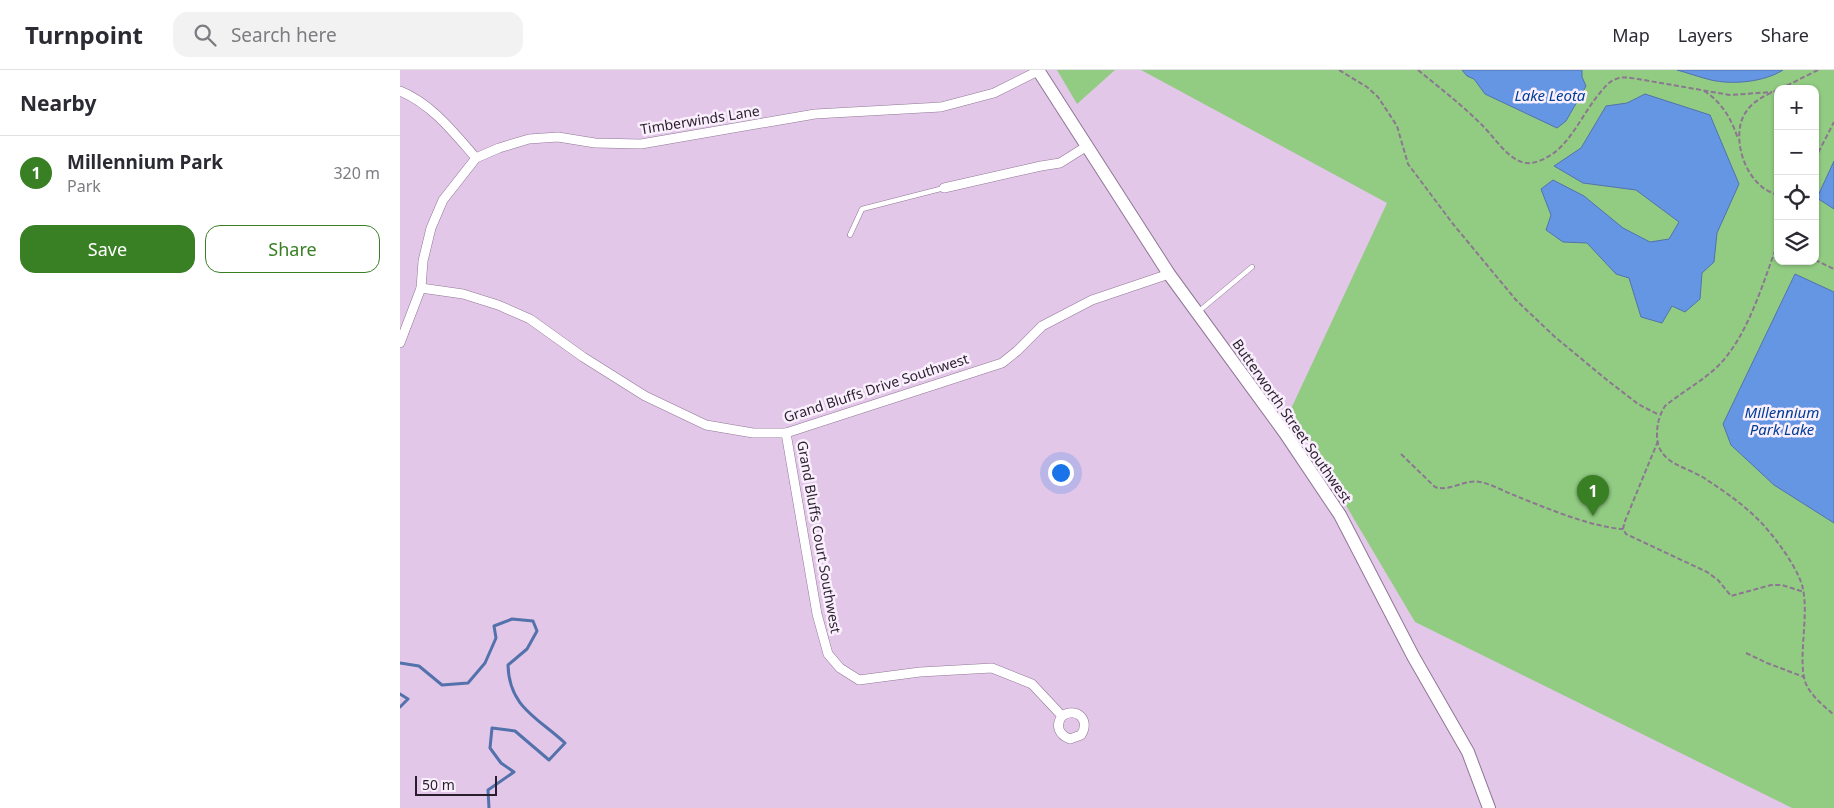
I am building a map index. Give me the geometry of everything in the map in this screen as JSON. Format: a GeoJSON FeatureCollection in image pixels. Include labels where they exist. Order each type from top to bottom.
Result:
{"type":"FeatureCollection","features":[{"type":"Feature","properties":{"kind":"street","name":"Butterworth Street Southwest"},"geometry":{"type":"LineString","coordinates":[[1038,70],[1170,274],[1285,433],[1340,515],[1413,656],[1468,752],[1490,808]]}},
{"type":"Feature","properties":{"kind":"street","name":"Timberwinds Lane"},"geometry":{"type":"LineString","coordinates":[[400,344],[421,288],[423,261],[431,228],[443,200],[476,158],[499,148],[529,139],[558,137],[595,143],[641,144],[815,114],[941,107],[994,93],[1038,70]]}},
{"type":"Feature","properties":{"kind":"street"},"geometry":{"type":"LineString","coordinates":[[400,91],[412,95],[435,114],[476,158]]}},
{"type":"Feature","properties":{"kind":"street"},"geometry":{"type":"LineString","coordinates":[[944,188],[1060,163],[1087,146]]}},
{"type":"Feature","properties":{"kind":"street","name":"Grand Bluffs Drive Southwest"},"geometry":{"type":"LineString","coordinates":[[421,288],[463,294],[498,305],[530,319],[583,357],[645,396],[706,424],[753,433],[786,433],[1002,363],[1042,326],[1092,300],[1170,274]]}},
{"type":"Feature","properties":{"kind":"street","name":"Grand Bluffs Court Southwest"},"geometry":{"type":"LineString","coordinates":[[786,433],[816,614],[828,654],[840,668],[859,680],[920,672],[992,668],[1032,684],[1062,716]]}},
{"type":"Feature","properties":{"kind":"lane"},"geometry":{"type":"LineString","coordinates":[[850,235],[862,209],[944,188]]}},
{"type":"Feature","properties":{"kind":"lane"},"geometry":{"type":"LineString","coordinates":[[1197,313],[1252,267]]}},
{"type":"Feature","properties":{"kind":"path"},"geometry":{"type":"LineString","coordinates":[[1339,70],[1355,79],[1378,97],[1396,126],[1408,164],[1453,224],[1516,300],[1607,380],[1638,404],[1659,415]]}},
{"type":"Feature","properties":{"kind":"path"},"geometry":{"type":"LineString","coordinates":[[1418,70],[1482,125],[1508,153],[1517,160],[1528,164],[1548,157],[1560,148],[1594,100],[1609,82],[1616,79],[1624,77],[1730,95],[1772,92]]}},
{"type":"Feature","properties":{"kind":"path"},"geometry":{"type":"LineString","coordinates":[[1787,85],[1818,70]]}},
{"type":"Feature","properties":{"kind":"path"},"geometry":{"type":"LineString","coordinates":[[1702,90],[1714,97],[1730,119],[1739,140],[1742,154],[1756,181],[1762,187],[1774,193]]}},
{"type":"Feature","properties":{"kind":"path"},"geometry":{"type":"LineString","coordinates":[[1739,140],[1740,126],[1744,115],[1756,101],[1772,92]]}},
{"type":"Feature","properties":{"kind":"path"},"geometry":{"type":"LineString","coordinates":[[1819,151],[1834,122]]}},
{"type":"Feature","properties":{"kind":"path"},"geometry":{"type":"LineString","coordinates":[[1774,253],[1755,302],[1734,347],[1717,368],[1665,406],[1659,415],[1657,426],[1658,441],[1659,448],[1668,460],[1681,468],[1705,478],[1731,497],[1770,533],[1794,568],[1804,592],[1806,616],[1804,677],[1810,692],[1834,715]]}},
{"type":"Feature","properties":{"kind":"path"},"geometry":{"type":"LineString","coordinates":[[1819,262],[1834,269]]}},
{"type":"Feature","properties":{"kind":"path"},"geometry":{"type":"LineString","coordinates":[[1623,529],[1658,441]]}},
{"type":"Feature","properties":{"kind":"path"},"geometry":{"type":"LineString","coordinates":[[1401,454],[1435,487],[1442,489],[1463,482],[1480,482],[1530,502],[1600,525],[1623,529],[1630,537],[1707,572],[1718,580],[1731,596],[1771,585],[1782,585],[1804,592]]}},
{"type":"Feature","properties":{"kind":"path"},"geometry":{"type":"LineString","coordinates":[[1746,653],[1767,664],[1804,677]]}},
{"type":"Feature","properties":{"kind":"green space"},"geometry":{"type":"Polygon","coordinates":[[[1057,70],[1115,70],[1077,104],[1057,70]]]}},
{"type":"Feature","properties":{"kind":"green space"},"geometry":{"type":"Polygon","coordinates":[[[1141,70],[1834,70],[1834,808],[1792,808],[1415,622],[1290,411],[1387,203],[1141,70]]]}},
{"type":"Feature","properties":{"kind":"water","name":"Lake Leota"},"geometry":{"type":"Polygon","coordinates":[[[1462,70],[1582,70],[1582,77],[1586,86],[1566,121],[1557,128],[1485,94],[1474,79],[1467,76],[1462,70]]]}},
{"type":"Feature","properties":{"kind":"water"},"geometry":{"type":"Polygon","coordinates":[[[1677,70],[1783,70],[1758,80],[1729,82],[1711,80],[1677,70]]]}},
{"type":"Feature","properties":{"kind":"water"},"geometry":{"type":"Polygon","coordinates":[[[1645,94],[1710,115],[1739,184],[1717,233],[1714,262],[1702,273],[1700,299],[1685,312],[1672,306],[1662,323],[1641,317],[1629,278],[1616,274],[1587,243],[1563,242],[1546,230],[1551,215],[1541,189],[1553,180],[1584,196],[1623,228],[1650,242],[1669,239],[1679,222],[1636,190],[1583,183],[1554,166],[1581,148],[1606,106],[1627,103],[1645,94]]]}},
{"type":"Feature","properties":{"kind":"water"},"geometry":{"type":"Polygon","coordinates":[[[1834,161],[1834,209],[1819,199],[1819,194],[1834,161]]]}},
{"type":"Feature","properties":{"kind":"water","name":"Millennium Park Lake"},"geometry":{"type":"Polygon","coordinates":[[[1795,274],[1834,292],[1834,523],[1774,485],[1731,445],[1723,424],[1795,274]]]}},
{"type":"Feature","properties":{"kind":"waterway"},"geometry":{"type":"LineString","coordinates":[[400,663],[419,666],[442,685],[468,683],[485,663],[496,638],[494,626],[512,619],[533,621],[537,631],[527,649],[508,665],[513,691],[526,710],[565,743],[549,760],[515,731],[492,728],[490,748],[501,763],[514,772],[488,790],[489,808]]}},
{"type":"Feature","properties":{"kind":"waterway"},"geometry":{"type":"LineString","coordinates":[[400,694],[408,699],[400,707]]}},
{"type":"Feature","properties":{"kind":"place","name":"Millennium Park"},"geometry":{"type":"Point","coordinates":[1593,516]}}]}
